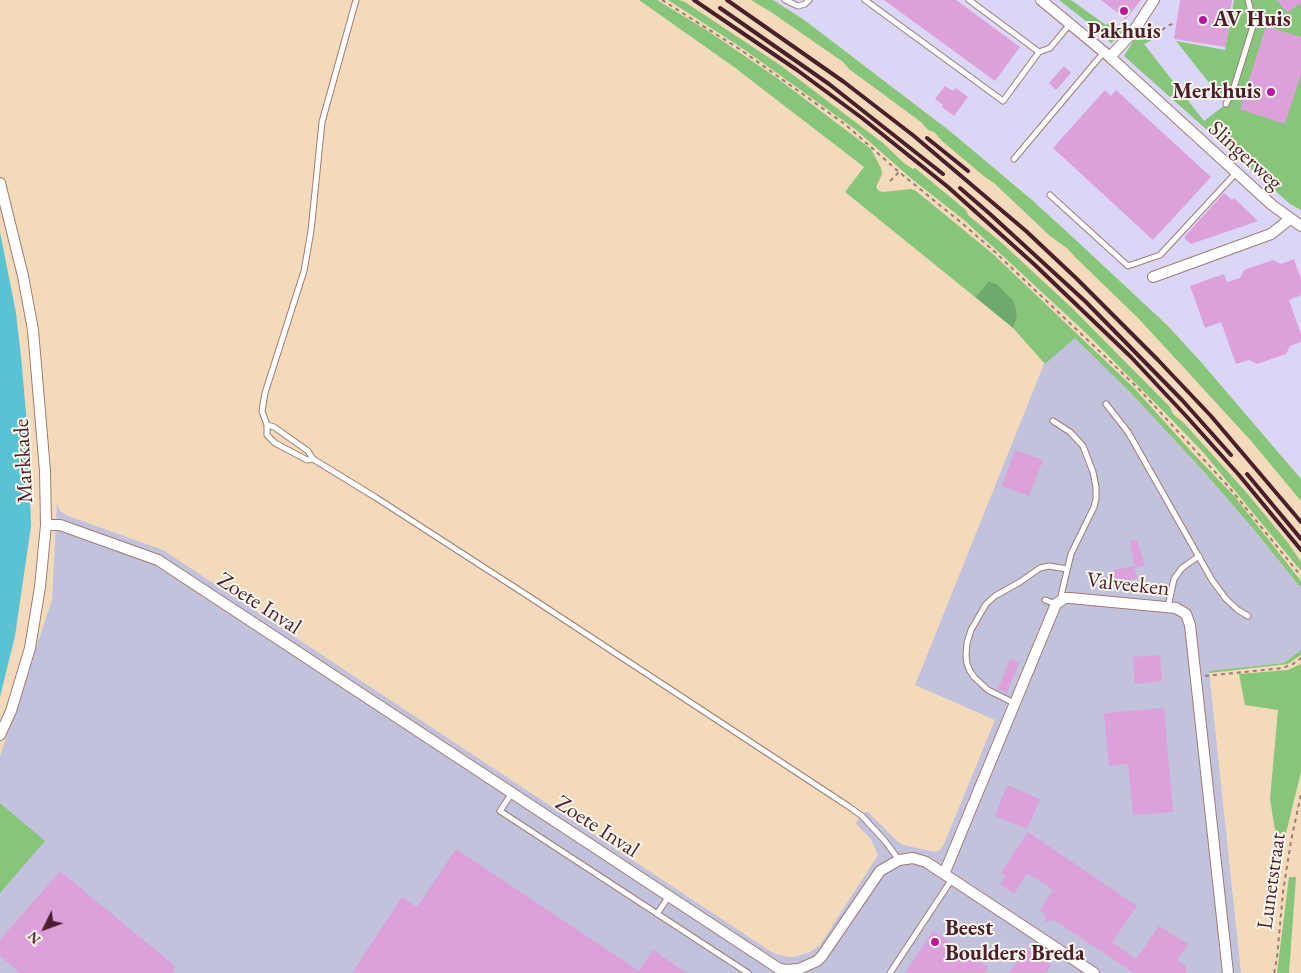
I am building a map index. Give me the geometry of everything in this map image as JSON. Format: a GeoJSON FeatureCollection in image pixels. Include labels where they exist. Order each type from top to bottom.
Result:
{"type":"FeatureCollection","features":[{"type":"Feature","properties":{"kind":"street","name":"Slingerweg"},"geometry":{"type":"LineString","coordinates":[[1041,0],[1107,55],[1272,206],[1301,226]]}},
{"type":"Feature","properties":{"kind":"street"},"geometry":{"type":"LineString","coordinates":[[1107,55],[1133,32],[1154,0]]}},
{"type":"Feature","properties":{"kind":"street","name":"Markkade"},"geometry":{"type":"LineString","coordinates":[[0,183],[23,276],[33,330],[45,470],[46,525],[40,587],[30,648],[11,711],[0,735]]}},
{"type":"Feature","properties":{"kind":"street","name":"Slingerweg"},"geometry":{"type":"LineString","coordinates":[[1154,277],[1271,234],[1290,219]]}},
{"type":"Feature","properties":{"kind":"street","name":"Zoete Inval"},"geometry":{"type":"LineString","coordinates":[[46,525],[60,525],[158,560],[771,964],[786,970],[799,969],[811,965],[822,956],[875,877],[886,866],[899,860]]}},
{"type":"Feature","properties":{"kind":"street","name":"Valveeken"},"geometry":{"type":"LineString","coordinates":[[948,877],[1014,703],[1058,603],[1070,598],[1182,610],[1189,619],[1228,973]]}},
{"type":"Feature","properties":{"kind":"street"},"geometry":{"type":"LineString","coordinates":[[899,860],[913,858],[919,860],[1094,973]]}},
{"type":"Feature","properties":{"kind":"lane"},"geometry":{"type":"LineString","coordinates":[[356,0],[322,122],[311,230],[304,272],[265,393],[262,411],[267,425],[267,435],[275,443],[307,460],[313,460],[375,497],[848,806],[862,816],[885,841],[899,860]]}},
{"type":"Feature","properties":{"kind":"lane"},"geometry":{"type":"LineString","coordinates":[[785,0],[798,6],[805,4],[809,0]]}},
{"type":"Feature","properties":{"kind":"lane"},"geometry":{"type":"LineString","coordinates":[[865,0],[1003,101],[1039,52],[1050,48],[1070,24]]}},
{"type":"Feature","properties":{"kind":"lane"},"geometry":{"type":"LineString","coordinates":[[969,0],[1039,52]]}},
{"type":"Feature","properties":{"kind":"lane"},"geometry":{"type":"LineString","coordinates":[[1226,104],[1234,87],[1254,23],[1248,0]]}},
{"type":"Feature","properties":{"kind":"lane"},"geometry":{"type":"LineString","coordinates":[[1014,158],[1107,55]]}},
{"type":"Feature","properties":{"kind":"lane"},"geometry":{"type":"LineString","coordinates":[[1050,195],[1128,266],[1160,255],[1236,173]]}},
{"type":"Feature","properties":{"kind":"lane"},"geometry":{"type":"LineString","coordinates":[[1106,404],[1128,432],[1199,556],[1226,599],[1248,616]]}},
{"type":"Feature","properties":{"kind":"lane"},"geometry":{"type":"LineString","coordinates":[[1045,600],[1058,603],[1077,540],[1094,507],[1096,499],[1094,472],[1083,446],[1070,432],[1053,421]]}},
{"type":"Feature","properties":{"kind":"lane"},"geometry":{"type":"LineString","coordinates":[[267,425],[274,427],[308,450],[313,460]]}},
{"type":"Feature","properties":{"kind":"lane"},"geometry":{"type":"LineString","coordinates":[[1168,607],[1174,579],[1182,568],[1199,556]]}},
{"type":"Feature","properties":{"kind":"lane"},"geometry":{"type":"LineString","coordinates":[[1014,703],[988,690],[970,671],[966,655],[971,630],[986,604],[995,596],[1040,568],[1049,566],[1067,569]]}},
{"type":"Feature","properties":{"kind":"lane"},"geometry":{"type":"LineString","coordinates":[[512,793],[500,810],[748,973]]}},
{"type":"Feature","properties":{"kind":"lane"},"geometry":{"type":"LineString","coordinates":[[890,973],[948,877]]}},
{"type":"Feature","properties":{"kind":"lane"},"geometry":{"type":"LineString","coordinates":[[657,914],[668,896]]}},
{"type":"Feature","properties":{"kind":"path"},"geometry":{"type":"LineString","coordinates":[[662,0],[735,46],[846,125],[898,172],[995,252],[1137,387],[1228,486],[1301,576]]}},
{"type":"Feature","properties":{"kind":"path"},"geometry":{"type":"LineString","coordinates":[[1156,35],[1167,26],[1175,23]]}},
{"type":"Feature","properties":{"kind":"path"},"geometry":{"type":"LineString","coordinates":[[890,181],[898,172]]}},
{"type":"Feature","properties":{"kind":"path"},"geometry":{"type":"LineString","coordinates":[[1196,677],[1283,668],[1301,658]]}},
{"type":"Feature","properties":{"kind":"path","name":"Lunetstraat"},"geometry":{"type":"LineString","coordinates":[[1274,973],[1289,850],[1301,794]]}},
{"type":"Feature","properties":{"kind":"shaded area"},"geometry":{"type":"Polygon","coordinates":[[[773,0],[1301,0],[1301,479],[1168,326],[1032,200],[951,132],[803,19],[773,0]]]}},
{"type":"Feature","properties":{"kind":"shaded area"},"geometry":{"type":"Polygon","coordinates":[[[1075,337],[1131,393],[1206,474],[1301,588],[1301,650],[1284,663],[1209,671],[1241,973],[0,973],[0,756],[52,600],[57,503],[60,511],[68,516],[163,550],[770,951],[788,957],[810,952],[820,945],[878,855],[871,839],[855,823],[867,811],[903,845],[934,852],[940,850],[944,844],[995,720],[915,685],[1044,364],[1075,337]]]}},
{"type":"Feature","properties":{"kind":"green space"},"geometry":{"type":"Polygon","coordinates":[[[639,0],[657,0],[708,31],[777,78],[871,149],[881,168],[882,174],[876,187],[879,191],[911,189],[916,191],[993,254],[1135,389],[1235,497],[1301,581],[1301,588],[1206,474],[1131,393],[1075,338],[1045,364],[1013,328],[1017,318],[1016,308],[1013,300],[997,284],[989,281],[975,297],[845,192],[864,167],[734,67],[639,0]]]}},
{"type":"Feature","properties":{"kind":"green space"},"geometry":{"type":"Polygon","coordinates":[[[668,0],[685,2],[780,65],[883,143],[905,164],[913,169],[915,168],[966,210],[968,215],[1002,243],[1074,310],[1170,407],[1173,414],[1184,423],[1246,492],[1289,544],[1301,562],[1301,571],[1203,452],[1086,333],[964,220],[913,180],[855,129],[742,48],[668,0]]]}},
{"type":"Feature","properties":{"kind":"green space"},"geometry":{"type":"Polygon","coordinates":[[[751,0],[773,0],[803,19],[951,132],[1032,200],[1168,326],[1201,362],[1301,479],[1301,501],[1252,442],[1138,318],[1068,249],[1050,236],[994,183],[942,141],[934,132],[928,130],[921,122],[849,69],[843,62],[751,0]]]}},
{"type":"Feature","properties":{"kind":"green space"},"geometry":{"type":"Polygon","coordinates":[[[1059,0],[1071,0],[1106,25],[1110,21],[1123,32],[1111,43],[1059,0]]]}},
{"type":"Feature","properties":{"kind":"green space"},"geometry":{"type":"Polygon","coordinates":[[[1234,0],[1276,0],[1280,2],[1301,0],[1301,210],[1290,204],[1124,56],[1137,35],[1142,32],[1148,35],[1152,40],[1144,44],[1204,121],[1226,104],[1176,41],[1225,50],[1234,0]]]}},
{"type":"Feature","properties":{"kind":"green space"},"geometry":{"type":"Polygon","coordinates":[[[989,281],[997,284],[1013,300],[1017,318],[1013,328],[975,297],[989,281]]]}},
{"type":"Feature","properties":{"kind":"green space"},"geometry":{"type":"Polygon","coordinates":[[[1301,650],[1301,655],[1288,664],[1209,673],[1209,671],[1284,663],[1301,650]]]}},
{"type":"Feature","properties":{"kind":"green space"},"geometry":{"type":"Polygon","coordinates":[[[1301,664],[1301,772],[1285,837],[1275,830],[1270,799],[1278,710],[1245,705],[1239,674],[1288,670],[1301,664]]]}},
{"type":"Feature","properties":{"kind":"green space"},"geometry":{"type":"Polygon","coordinates":[[[0,803],[45,841],[0,893],[0,803]]]}},
{"type":"Feature","properties":{"kind":"green space"},"geometry":{"type":"Polygon","coordinates":[[[1289,877],[1296,877],[1289,973],[1277,973],[1289,877]]]}},
{"type":"Feature","properties":{"kind":"water"},"geometry":{"type":"Polygon","coordinates":[[[0,232],[16,313],[21,356],[28,436],[31,526],[15,636],[0,697],[0,232]]]}},
{"type":"Feature","properties":{"kind":"building"},"geometry":{"type":"Polygon","coordinates":[[[884,0],[956,0],[1020,47],[995,81],[884,0]]]}},
{"type":"Feature","properties":{"kind":"building","name":"Pakhuis"},"geometry":{"type":"Polygon","coordinates":[[[1101,0],[1141,0],[1126,19],[1101,0]]]}},
{"type":"Feature","properties":{"kind":"building","name":"AV Huis"},"geometry":{"type":"Polygon","coordinates":[[[1180,0],[1232,0],[1226,47],[1174,39],[1180,0]]]}},
{"type":"Feature","properties":{"kind":"building"},"geometry":{"type":"Polygon","coordinates":[[[1277,0],[1301,0],[1301,3],[1287,13],[1277,0]]]}},
{"type":"Feature","properties":{"kind":"building","name":"Merkhuis"},"geometry":{"type":"Polygon","coordinates":[[[1266,26],[1301,37],[1301,74],[1285,124],[1240,109],[1266,26]]]}},
{"type":"Feature","properties":{"kind":"building"},"geometry":{"type":"Polygon","coordinates":[[[1064,66],[1071,73],[1056,90],[1049,83],[1064,66]]]}},
{"type":"Feature","properties":{"kind":"building"},"geometry":{"type":"Polygon","coordinates":[[[945,86],[953,91],[956,88],[968,97],[954,116],[935,99],[945,86]]]}},
{"type":"Feature","properties":{"kind":"building"},"geometry":{"type":"Polygon","coordinates":[[[1105,90],[1111,96],[1116,90],[1211,177],[1153,240],[1053,148],[1105,90]]]}},
{"type":"Feature","properties":{"kind":"building"},"geometry":{"type":"Polygon","coordinates":[[[1224,193],[1232,200],[1234,198],[1258,221],[1191,244],[1185,239],[1185,236],[1224,193]]]}},
{"type":"Feature","properties":{"kind":"building"},"geometry":{"type":"Polygon","coordinates":[[[1294,259],[1301,279],[1301,295],[1289,300],[1301,334],[1301,342],[1290,346],[1286,354],[1257,364],[1249,360],[1236,364],[1221,322],[1205,328],[1190,286],[1224,274],[1227,282],[1240,278],[1244,270],[1273,260],[1281,264],[1294,259]]]}},
{"type":"Feature","properties":{"kind":"building"},"geometry":{"type":"Polygon","coordinates":[[[1015,450],[1043,460],[1029,496],[1002,486],[1015,450]]]}},
{"type":"Feature","properties":{"kind":"building"},"geometry":{"type":"Polygon","coordinates":[[[1137,540],[1145,566],[1135,568],[1130,541],[1137,540]]]}},
{"type":"Feature","properties":{"kind":"building"},"geometry":{"type":"Polygon","coordinates":[[[1134,566],[1137,578],[1116,583],[1113,570],[1134,566]]]}},
{"type":"Feature","properties":{"kind":"building"},"geometry":{"type":"Polygon","coordinates":[[[1160,655],[1162,681],[1135,684],[1133,657],[1160,655]]]}},
{"type":"Feature","properties":{"kind":"building"},"geometry":{"type":"Polygon","coordinates":[[[1010,659],[1019,663],[1007,693],[998,689],[1010,659]]]}},
{"type":"Feature","properties":{"kind":"building"},"geometry":{"type":"Polygon","coordinates":[[[1164,708],[1173,812],[1133,815],[1128,764],[1109,766],[1104,713],[1164,708]]]}},
{"type":"Feature","properties":{"kind":"building"},"geometry":{"type":"Polygon","coordinates":[[[1007,785],[1040,799],[1027,829],[995,816],[1007,785]]]}},
{"type":"Feature","properties":{"kind":"building"},"geometry":{"type":"Polygon","coordinates":[[[1028,832],[1137,906],[1112,942],[1136,959],[1159,926],[1188,944],[1177,960],[1186,966],[1186,973],[1134,973],[1054,920],[1046,922],[1045,914],[1040,910],[1053,890],[1027,873],[1014,894],[1000,884],[1006,876],[1001,873],[1028,832]]]}},
{"type":"Feature","properties":{"kind":"building"},"geometry":{"type":"Polygon","coordinates":[[[456,849],[639,971],[653,950],[687,973],[352,973],[402,897],[417,907],[456,849]]]}},
{"type":"Feature","properties":{"kind":"building"},"geometry":{"type":"Polygon","coordinates":[[[60,871],[176,967],[171,973],[20,973],[0,956],[0,940],[60,871]]]}},
{"type":"Feature","properties":{"kind":"building"},"geometry":{"type":"Polygon","coordinates":[[[933,931],[988,967],[984,973],[905,973],[933,931]]]}},
{"type":"Feature","properties":{"kind":"building"},"geometry":{"type":"Polygon","coordinates":[[[1026,948],[1051,965],[1046,973],[1009,973],[1026,948]]]}},
{"type":"Feature","properties":{"kind":"railway"},"geometry":{"type":"LineString","coordinates":[[694,0],[797,70],[862,118],[948,187],[1035,265],[1131,357],[1239,475],[1301,550]]}},
{"type":"Feature","properties":{"kind":"railway"},"geometry":{"type":"LineString","coordinates":[[727,0],[844,82],[914,136],[1026,231],[1077,279],[1211,416],[1301,522]]}},
{"type":"Feature","properties":{"kind":"railway"},"geometry":{"type":"LineString","coordinates":[[720,8],[829,84],[943,174]]}},
{"type":"Feature","properties":{"kind":"railway"},"geometry":{"type":"LineString","coordinates":[[927,138],[968,171]]}},
{"type":"Feature","properties":{"kind":"railway"},"geometry":{"type":"LineString","coordinates":[[960,188],[1086,302],[1182,400],[1231,455]]}},
{"type":"Feature","properties":{"kind":"railway"},"geometry":{"type":"LineString","coordinates":[[1247,474],[1301,539]]}},
{"type":"Feature","properties":{"kind":"place","name":"Pakhuis"},"geometry":{"type":"Point","coordinates":[1124,11]}},
{"type":"Feature","properties":{"kind":"place","name":"AV Huis"},"geometry":{"type":"Point","coordinates":[1203,20]}},
{"type":"Feature","properties":{"kind":"place","name":"Merkhuis"},"geometry":{"type":"Point","coordinates":[1271,92]}},
{"type":"Feature","properties":{"kind":"place","name":"Beest Boulders Breda"},"geometry":{"type":"Point","coordinates":[935,942]}}]}
